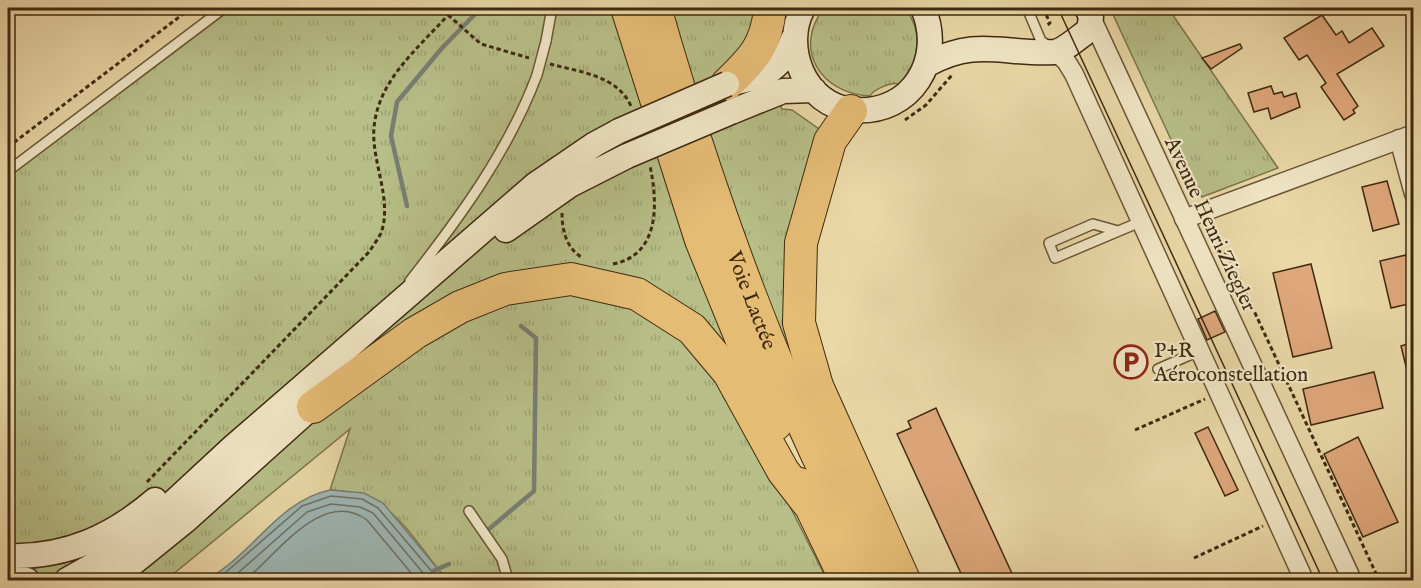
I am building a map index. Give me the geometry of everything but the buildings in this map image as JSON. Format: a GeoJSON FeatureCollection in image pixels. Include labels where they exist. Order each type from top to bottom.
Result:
{"type":"FeatureCollection","features":[{"type":"Feature","properties":{"kind":"highway","name":"Voie Lactée"},"geometry":{"type":"LineString","coordinates":[[627,8],[701,240],[807,502],[846,580]]}},
{"type":"Feature","properties":{"kind":"highway","name":"Voie Lactée"},"geometry":{"type":"LineString","coordinates":[[655,8],[705,173],[755,310],[819,459],[878,580]]}},
{"type":"Feature","properties":{"kind":"highway"},"geometry":{"type":"LineString","coordinates":[[729,98],[757,54],[766,33],[770,8]]}},
{"type":"Feature","properties":{"kind":"highway"},"geometry":{"type":"LineString","coordinates":[[851,111],[830,141],[801,243],[799,323],[817,386],[904,580]]}},
{"type":"Feature","properties":{"kind":"highway"},"geometry":{"type":"LineString","coordinates":[[313,407],[415,333],[460,307],[505,290],[571,279],[637,294],[692,329],[729,373],[783,471],[807,502]]}},
{"type":"Feature","properties":{"kind":"main road"},"geometry":{"type":"LineString","coordinates":[[803,8],[797,19],[794,39],[795,58],[802,75],[813,90],[824,99],[851,111],[888,105],[905,95],[918,81],[928,64],[932,41],[923,8]]}},
{"type":"Feature","properties":{"kind":"main road"},"geometry":{"type":"LineString","coordinates":[[928,64],[950,52],[968,49],[1056,52],[1089,30],[1089,12]]}},
{"type":"Feature","properties":{"kind":"main road"},"geometry":{"type":"LineString","coordinates":[[112,580],[313,407],[353,365],[516,222],[570,184],[627,156],[729,98],[748,81],[772,70],[786,58],[794,39]]}},
{"type":"Feature","properties":{"kind":"main road"},"geometry":{"type":"LineString","coordinates":[[67,580],[124,548],[233,447],[535,185],[595,144],[619,131],[729,98],[783,91],[813,90]]}},
{"type":"Feature","properties":{"kind":"main road"},"geometry":{"type":"LineString","coordinates":[[8,556],[51,554],[95,541],[137,516],[191,470],[219,450],[233,447]]}},
{"type":"Feature","properties":{"kind":"main road"},"geometry":{"type":"LineString","coordinates":[[15,580],[27,580]]}},
{"type":"Feature","properties":{"kind":"street","name":"Avenue Henri Ziegler"},"geometry":{"type":"LineString","coordinates":[[1089,12],[1352,580]]}},
{"type":"Feature","properties":{"kind":"street"},"geometry":{"type":"LineString","coordinates":[[1056,52],[1066,61],[1074,74],[1304,580]]}},
{"type":"Feature","properties":{"kind":"street"},"geometry":{"type":"LineString","coordinates":[[1184,219],[1406,137],[1413,194]]}},
{"type":"Feature","properties":{"kind":"lane"},"geometry":{"type":"LineString","coordinates":[[8,171],[224,8]]}},
{"type":"Feature","properties":{"kind":"lane"},"geometry":{"type":"LineString","coordinates":[[377,323],[458,220],[487,175],[524,108],[537,75],[552,8]]}},
{"type":"Feature","properties":{"kind":"lane"},"geometry":{"type":"LineString","coordinates":[[1028,8],[1039,29],[1041,41],[1056,52]]}},
{"type":"Feature","properties":{"kind":"lane"},"geometry":{"type":"LineString","coordinates":[[1118,231],[1093,224],[1049,243],[1055,258],[1140,222]]}},
{"type":"Feature","properties":{"kind":"lane"},"geometry":{"type":"LineString","coordinates":[[1158,369],[1199,351]]}},
{"type":"Feature","properties":{"kind":"lane"},"geometry":{"type":"LineString","coordinates":[[469,511],[502,559],[508,580]]}},
{"type":"Feature","properties":{"kind":"path"},"geometry":{"type":"LineString","coordinates":[[8,147],[191,8]]}},
{"type":"Feature","properties":{"kind":"path"},"geometry":{"type":"LineString","coordinates":[[144,484],[369,252],[381,232],[383,210],[374,129],[378,109],[392,79],[454,8]]}},
{"type":"Feature","properties":{"kind":"path"},"geometry":{"type":"LineString","coordinates":[[1043,8],[1050,23],[1043,27]]}},
{"type":"Feature","properties":{"kind":"path"},"geometry":{"type":"LineString","coordinates":[[448,15],[473,38]]}},
{"type":"Feature","properties":{"kind":"path"},"geometry":{"type":"LineString","coordinates":[[902,122],[926,105],[946,80],[956,73]]}},
{"type":"Feature","properties":{"kind":"path"},"geometry":{"type":"LineString","coordinates":[[1212,247],[1229,257],[1379,580]]}},
{"type":"Feature","properties":{"kind":"path"},"geometry":{"type":"LineString","coordinates":[[1135,430],[1219,393]]}},
{"type":"Feature","properties":{"kind":"path"},"geometry":{"type":"LineString","coordinates":[[1194,558],[1277,521]]}},
{"type":"Feature","properties":{"kind":"green space"},"geometry":{"type":"Polygon","coordinates":[[[233,8],[787,8],[779,48],[765,64],[782,109],[792,110],[819,129],[809,389],[669,324],[738,403],[827,580],[447,580],[411,533],[385,508],[351,492],[330,490],[350,429],[166,580],[8,580],[8,177],[233,8]]]}},
{"type":"Feature","properties":{"kind":"green space"},"geometry":{"type":"Polygon","coordinates":[[[824,8],[905,8],[915,27],[917,47],[911,66],[899,84],[883,87],[870,96],[838,87],[825,78],[817,67],[812,53],[811,39],[815,23],[824,8]]]}},
{"type":"Feature","properties":{"kind":"green space"},"geometry":{"type":"Polygon","coordinates":[[[1110,8],[1168,8],[1278,168],[1202,197],[1186,172],[1110,8]]]}},
{"type":"Feature","properties":{"kind":"water"},"geometry":{"type":"Polygon","coordinates":[[[330,490],[364,493],[383,503],[447,580],[207,580],[224,569],[277,519],[301,501],[330,490]]]}},
{"type":"Feature","properties":{"kind":"waterway"},"geometry":{"type":"LineString","coordinates":[[407,206],[391,136],[397,102],[442,48],[481,8]]}},
{"type":"Feature","properties":{"kind":"waterway"},"geometry":{"type":"LineString","coordinates":[[489,529],[534,491],[536,338],[521,326]]}},
{"type":"Feature","properties":{"kind":"waterway"},"geometry":{"type":"LineString","coordinates":[[433,571],[449,564]]}},
{"type":"Feature","properties":{"kind":"tram line"},"geometry":{"type":"LineString","coordinates":[[1058,8],[1323,580]]}},
{"type":"Feature","properties":{"kind":"place","name":"P+R Aéroconstellation"},"geometry":{"type":"Point","coordinates":[1131,362]}}]}
